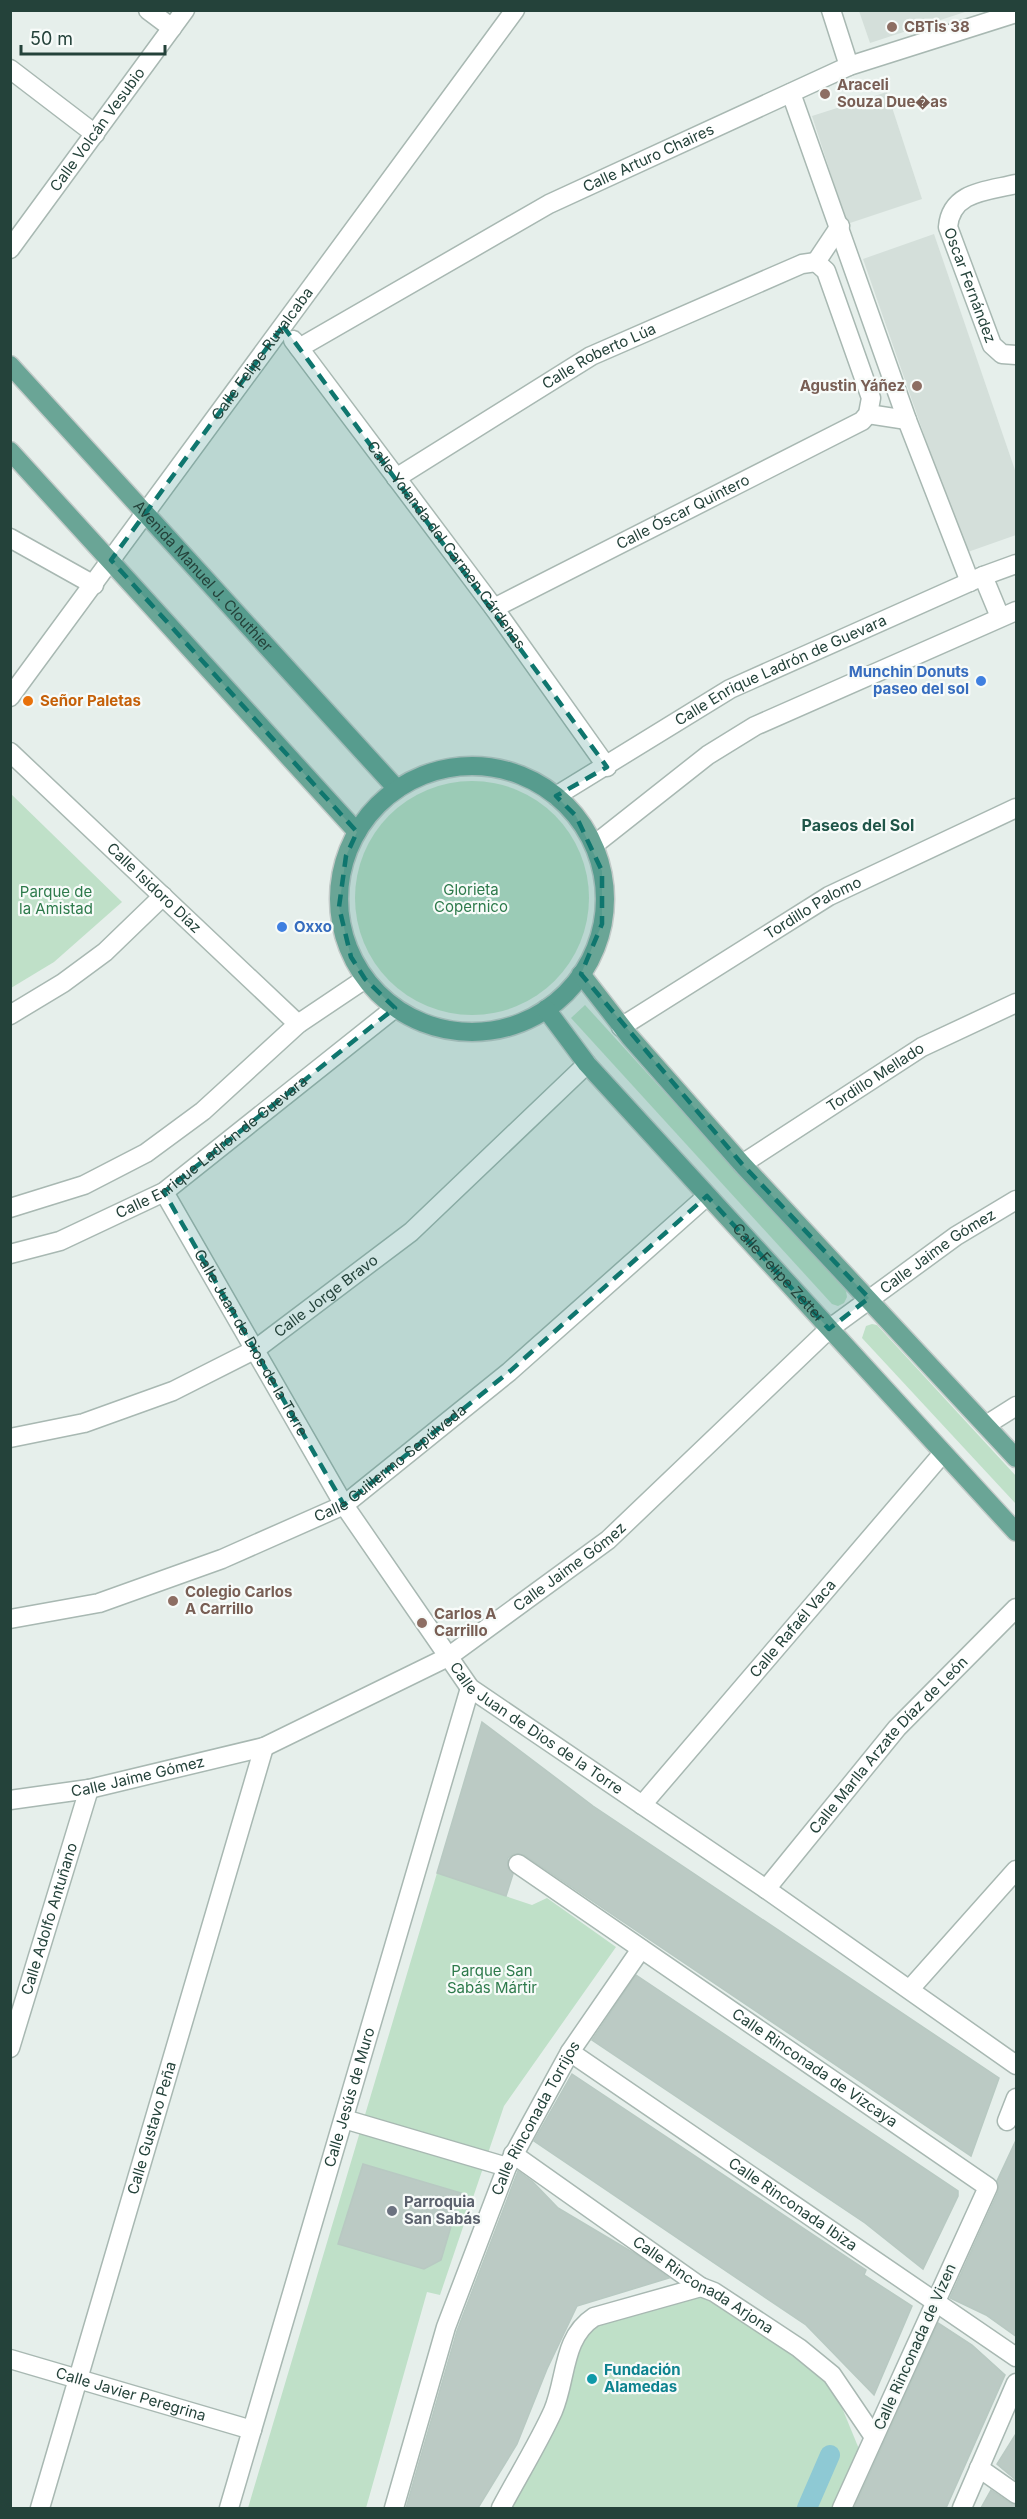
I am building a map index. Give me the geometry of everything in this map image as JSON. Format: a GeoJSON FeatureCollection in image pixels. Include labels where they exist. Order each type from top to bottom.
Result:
{"type":"FeatureCollection","features":[{"type":"Feature","properties":{"kind":"main road","name":"Avenida Manuel J. Clouthier"},"geometry":{"type":"LineString","coordinates":[[10,365],[397,789]]}},
{"type":"Feature","properties":{"kind":"main road"},"geometry":{"type":"LineString","coordinates":[[10,451],[357,832]]}},
{"type":"Feature","properties":{"kind":"main road"},"geometry":{"type":"LineString","coordinates":[[475,765],[503,769],[529,778],[556,796],[576,816],[594,845],[602,871],[604,906],[602,924],[594,950],[581,974],[566,993],[546,1009],[518,1024],[486,1031],[454,1031],[423,1023],[395,1008],[365,979],[351,957],[343,932],[339,907],[340,881],[344,864],[357,832],[368,815],[397,789],[421,776],[447,767],[475,765]]}},
{"type":"Feature","properties":{"kind":"main road"},"geometry":{"type":"LineString","coordinates":[[581,974],[621,1027],[742,1164],[1017,1458]]}},
{"type":"Feature","properties":{"kind":"main road","name":"Calle Felipe Zetter"},"geometry":{"type":"LineString","coordinates":[[546,1009],[587,1064],[1017,1532]]}},
{"type":"Feature","properties":{"kind":"street"},"geometry":{"type":"LineString","coordinates":[[148,10],[172,28]]}},
{"type":"Feature","properties":{"kind":"street","name":"Calle Volcán Vesubio"},"geometry":{"type":"LineString","coordinates":[[10,249],[185,10]]}},
{"type":"Feature","properties":{"kind":"street","name":"Calle Felipe Ruvalcaba"},"geometry":{"type":"LineString","coordinates":[[11,696],[514,10]]}},
{"type":"Feature","properties":{"kind":"street"},"geometry":{"type":"LineString","coordinates":[[831,10],[849,66]]}},
{"type":"Feature","properties":{"kind":"street","name":"Calle Arturo Chaires"},"geometry":{"type":"LineString","coordinates":[[299,348],[549,204],[849,66],[1017,12]]}},
{"type":"Feature","properties":{"kind":"street"},"geometry":{"type":"LineString","coordinates":[[10,69],[95,134]]}},
{"type":"Feature","properties":{"kind":"street"},"geometry":{"type":"LineString","coordinates":[[594,845],[708,756],[747,731],[1008,614],[976,579],[907,420],[791,93]]}},
{"type":"Feature","properties":{"kind":"street","name":"Oscar Fernández"},"geometry":{"type":"LineString","coordinates":[[1010,355],[992,345],[948,226],[950,212],[958,202],[967,197],[1017,184]]}},
{"type":"Feature","properties":{"kind":"street"},"geometry":{"type":"LineString","coordinates":[[840,226],[816,262],[826,271],[871,398],[868,414],[907,420]]}},
{"type":"Feature","properties":{"kind":"street","name":"Calle Roberto Lúa"},"geometry":{"type":"LineString","coordinates":[[396,478],[591,356],[802,264],[816,262]]}},
{"type":"Feature","properties":{"kind":"street","name":"Calle Yolanda del Carmen Cárdenas"},"geometry":{"type":"LineString","coordinates":[[283,326],[494,608],[607,766]]}},
{"type":"Feature","properties":{"kind":"street","name":"Calle Óscar Quintero"},"geometry":{"type":"LineString","coordinates":[[494,608],[854,426],[868,414]]}},
{"type":"Feature","properties":{"kind":"street"},"geometry":{"type":"LineString","coordinates":[[10,538],[93,585]]}},
{"type":"Feature","properties":{"kind":"street","name":"Calle Enrique Ladrón de Guevara"},"geometry":{"type":"LineString","coordinates":[[556,796],[730,689],[976,579],[1017,564]]}},
{"type":"Feature","properties":{"kind":"street","name":"Calle Isidoro Díaz"},"geometry":{"type":"LineString","coordinates":[[10,752],[298,1024]]}},
{"type":"Feature","properties":{"kind":"street","name":"Tordillo Palomo"},"geometry":{"type":"LineString","coordinates":[[621,1027],[829,896],[1017,808]]}},
{"type":"Feature","properties":{"kind":"street"},"geometry":{"type":"LineString","coordinates":[[10,1015],[63,983],[105,952],[163,896]]}},
{"type":"Feature","properties":{"kind":"street"},"geometry":{"type":"LineString","coordinates":[[10,1208],[84,1185],[146,1154],[203,1111],[298,1024],[365,979]]}},
{"type":"Feature","properties":{"kind":"street","name":"Tordillo Mellado"},"geometry":{"type":"LineString","coordinates":[[742,1164],[922,1047],[1017,1003]]}},
{"type":"Feature","properties":{"kind":"street","name":"Calle Enrique Ladrón de Guevara"},"geometry":{"type":"LineString","coordinates":[[10,1254],[60,1241],[164,1192],[395,1008]]}},
{"type":"Feature","properties":{"kind":"street","name":"Calle Jorge Bravo"},"geometry":{"type":"LineString","coordinates":[[10,1438],[84,1423],[173,1391],[256,1349],[411,1232],[587,1064]]}},
{"type":"Feature","properties":{"kind":"street","name":"Calle Juan de Dios de la Torre"},"geometry":{"type":"LineString","coordinates":[[164,1192],[344,1505],[470,1688],[766,1889],[1017,2065]]}},
{"type":"Feature","properties":{"kind":"street","name":"Calle Guillermo Sepúlveda"},"geometry":{"type":"LineString","coordinates":[[10,1619],[99,1603],[222,1559],[344,1505],[509,1372],[707,1196]]}},
{"type":"Feature","properties":{"kind":"street","name":"Calle Jaime Gómez"},"geometry":{"type":"LineString","coordinates":[[10,1800],[89,1790],[264,1747],[448,1658],[608,1540],[829,1329],[956,1236],[1017,1200]]}},
{"type":"Feature","properties":{"kind":"street"},"geometry":{"type":"LineString","coordinates":[[986,1425],[1017,1406]]}},
{"type":"Feature","properties":{"kind":"street","name":"Calle Rafaél Vaca"},"geometry":{"type":"LineString","coordinates":[[642,1805],[943,1453]]}},
{"type":"Feature","properties":{"kind":"street","name":"Calle Marlla Arzate Díaz de León"},"geometry":{"type":"LineString","coordinates":[[766,1889],[897,1728],[1017,1608]]}},
{"type":"Feature","properties":{"kind":"street","name":"Calle Jesús de Muro"},"geometry":{"type":"LineString","coordinates":[[229,2508],[470,1688]]}},
{"type":"Feature","properties":{"kind":"street","name":"Calle Gustavo Peña"},"geometry":{"type":"LineString","coordinates":[[40,2508],[264,1747]]}},
{"type":"Feature","properties":{"kind":"street","name":"Calle Adolfo Antuñano"},"geometry":{"type":"LineString","coordinates":[[10,2048],[89,1790]]}},
{"type":"Feature","properties":{"kind":"street","name":"Calle Rinconada de Vizcaya"},"geometry":{"type":"LineString","coordinates":[[518,1864],[988,2187]]}},
{"type":"Feature","properties":{"kind":"street"},"geometry":{"type":"LineString","coordinates":[[910,1989],[1017,1870]]}},
{"type":"Feature","properties":{"kind":"street","name":"Calle Rinconada Torrijos"},"geometry":{"type":"LineString","coordinates":[[394,2508],[446,2327],[510,2161],[570,2052],[641,1949]]}},
{"type":"Feature","properties":{"kind":"street","name":"Calle Rinconada Ibiza"},"geometry":{"type":"LineString","coordinates":[[570,2052],[1017,2357]]}},
{"type":"Feature","properties":{"kind":"street"},"geometry":{"type":"LineString","coordinates":[[1007,2121],[1017,2098]]}},
{"type":"Feature","properties":{"kind":"street","name":"Calle Rinconada Arjona"},"geometry":{"type":"LineString","coordinates":[[344,2119],[510,2161],[701,2287],[714,2292],[799,2348],[832,2375],[874,2437]]}},
{"type":"Feature","properties":{"kind":"street","name":"Calle Rinconada de Vizen"},"geometry":{"type":"LineString","coordinates":[[842,2508],[988,2187]]}},
{"type":"Feature","properties":{"kind":"street"},"geometry":{"type":"LineString","coordinates":[[501,2508],[553,2411],[561,2389],[569,2349],[584,2324],[594,2317],[701,2287]]}},
{"type":"Feature","properties":{"kind":"street","name":"Calle Javier Peregrina"},"geometry":{"type":"LineString","coordinates":[[10,2359],[252,2430]]}},
{"type":"Feature","properties":{"kind":"street"},"geometry":{"type":"LineString","coordinates":[[962,2508],[1017,2383]]}},
{"type":"Feature","properties":{"kind":"street"},"geometry":{"type":"LineString","coordinates":[[979,2468],[1017,2494]]}},
{"type":"Feature","properties":{"kind":"highlighted area"},"geometry":{"type":"Polygon","coordinates":[[[283,326],[607,767],[556,796],[576,816],[602,871],[602,924],[581,974],[742,1164],[869,1298],[829,1329],[707,1196],[509,1372],[344,1505],[164,1192],[395,1008],[365,979],[351,957],[339,907],[346,856],[357,832],[111,560],[283,326]]]}},
{"type":"Feature","properties":{"kind":"shaded area","name":"CBTis 38"},"geometry":{"type":"Polygon","coordinates":[[[859,10],[968,11],[870,43],[859,10]]]}},
{"type":"Feature","properties":{"kind":"shaded area"},"geometry":{"type":"Polygon","coordinates":[[[887,92],[922,199],[847,224],[812,116],[887,92]]]}},
{"type":"Feature","properties":{"kind":"shaded area"},"geometry":{"type":"Polygon","coordinates":[[[934,234],[1016,473],[1016,535],[965,553],[863,259],[934,234]]]}},
{"type":"Feature","properties":{"kind":"green space","name":"Glorieta Copernico"},"geometry":{"type":"Polygon","coordinates":[[[460,781],[484,781],[527,794],[555,815],[576,843],[587,875],[589,898],[587,921],[576,953],[555,981],[527,1002],[506,1010],[484,1015],[460,1015],[417,1002],[398,989],[381,972],[368,953],[360,932],[355,910],[355,886],[368,843],[381,824],[398,807],[417,794],[438,786],[460,781]]]}},
{"type":"Feature","properties":{"kind":"green space","name":"Parque de la Amistad"},"geometry":{"type":"Polygon","coordinates":[[[10,793],[122,902],[54,962],[11,988],[10,793]]]}},
{"type":"Feature","properties":{"kind":"green space"},"geometry":{"type":"Polygon","coordinates":[[[585,1005],[846,1291],[847,1297],[844,1303],[838,1306],[832,1304],[571,1018],[585,1005]]]}},
{"type":"Feature","properties":{"kind":"green space"},"geometry":{"type":"Polygon","coordinates":[[[877,1325],[1016,1476],[1016,1504],[862,1338],[866,1326],[877,1325]]]}},
{"type":"Feature","properties":{"kind":"green space","name":"Parque San Sabás Mártir"},"geometry":{"type":"Polygon","coordinates":[[[437,1873],[532,1905],[547,1898],[616,1947],[504,2106],[440,2295],[427,2292],[366,2508],[248,2508],[437,1873]]]}},
{"type":"Feature","properties":{"kind":"green space"},"geometry":{"type":"Polygon","coordinates":[[[702,2289],[826,2379],[838,2398],[859,2449],[833,2508],[505,2508],[573,2347],[600,2319],[702,2289]]]}},
{"type":"Feature","properties":{"kind":"building"},"geometry":{"type":"Polygon","coordinates":[[[482,1722],[593,1806],[999,2078],[971,2156],[524,1855],[514,1854],[508,1858],[508,1868],[513,1874],[506,1896],[437,1873],[482,1722]]]}},
{"type":"Feature","properties":{"kind":"building"},"geometry":{"type":"Polygon","coordinates":[[[636,1975],[958,2191],[958,2196],[923,2269],[865,2223],[592,2040],[636,1975]]]}},
{"type":"Feature","properties":{"kind":"building"},"geometry":{"type":"Polygon","coordinates":[[[572,2074],[866,2270],[864,2275],[912,2306],[874,2395],[806,2325],[534,2141],[572,2074]]]}},
{"type":"Feature","properties":{"kind":"building"},"geometry":{"type":"Polygon","coordinates":[[[1017,2138],[1017,2337],[986,2315],[950,2298],[998,2192],[997,2181],[1017,2138]]]}},
{"type":"Feature","properties":{"kind":"building"},"geometry":{"type":"Polygon","coordinates":[[[363,2164],[461,2193],[441,2260],[424,2269],[338,2244],[363,2164]]]}},
{"type":"Feature","properties":{"kind":"building"},"geometry":{"type":"Polygon","coordinates":[[[518,2171],[533,2182],[558,2208],[637,2255],[669,2278],[577,2306],[547,2369],[517,2444],[478,2508],[406,2508],[457,2331],[518,2171]]]}},
{"type":"Feature","properties":{"kind":"building"},"geometry":{"type":"Polygon","coordinates":[[[938,2323],[972,2345],[1005,2375],[946,2508],[854,2508],[938,2323]]]}},
{"type":"Feature","properties":{"kind":"building"},"geometry":{"type":"Polygon","coordinates":[[[1017,2432],[1017,2481],[997,2464],[1017,2432]]]}},
{"type":"Feature","properties":{"kind":"building"},"geometry":{"type":"Polygon","coordinates":[[[991,2490],[1017,2505],[1017,2508],[981,2508],[991,2490]]]}},
{"type":"Feature","properties":{"kind":"waterway"},"geometry":{"type":"LineString","coordinates":[[807,2508],[830,2455]]}},
{"type":"Feature","properties":{"kind":"place","name":"CBTis 38"},"geometry":{"type":"Point","coordinates":[892,27]}},
{"type":"Feature","properties":{"kind":"place","name":"Araceli Souza Due�as"},"geometry":{"type":"Point","coordinates":[825,94]}},
{"type":"Feature","properties":{"kind":"place","name":"Agustin Yáñez"},"geometry":{"type":"Point","coordinates":[917,386]}},
{"type":"Feature","properties":{"kind":"place","name":"Munchin Donuts paseo del sol"},"geometry":{"type":"Point","coordinates":[981,681]}},
{"type":"Feature","properties":{"kind":"place","name":"Señor Paletas"},"geometry":{"type":"Point","coordinates":[28,701]}},
{"type":"Feature","properties":{"kind":"place","name":"Oxxo"},"geometry":{"type":"Point","coordinates":[282,927]}},
{"type":"Feature","properties":{"kind":"place","name":"Colegio Carlos A Carrillo"},"geometry":{"type":"Point","coordinates":[173,1601]}},
{"type":"Feature","properties":{"kind":"place","name":"Carlos A Carrillo"},"geometry":{"type":"Point","coordinates":[422,1623]}},
{"type":"Feature","properties":{"kind":"place","name":"Parroquia San Sabás"},"geometry":{"type":"Point","coordinates":[392,2211]}},
{"type":"Feature","properties":{"kind":"place","name":"Fundación Alamedas"},"geometry":{"type":"Point","coordinates":[592,2379]}},
{"type":"Feature","properties":{"kind":"district","name":"Paseos del Sol"},"geometry":{"type":"Point","coordinates":[858,825]}}]}
